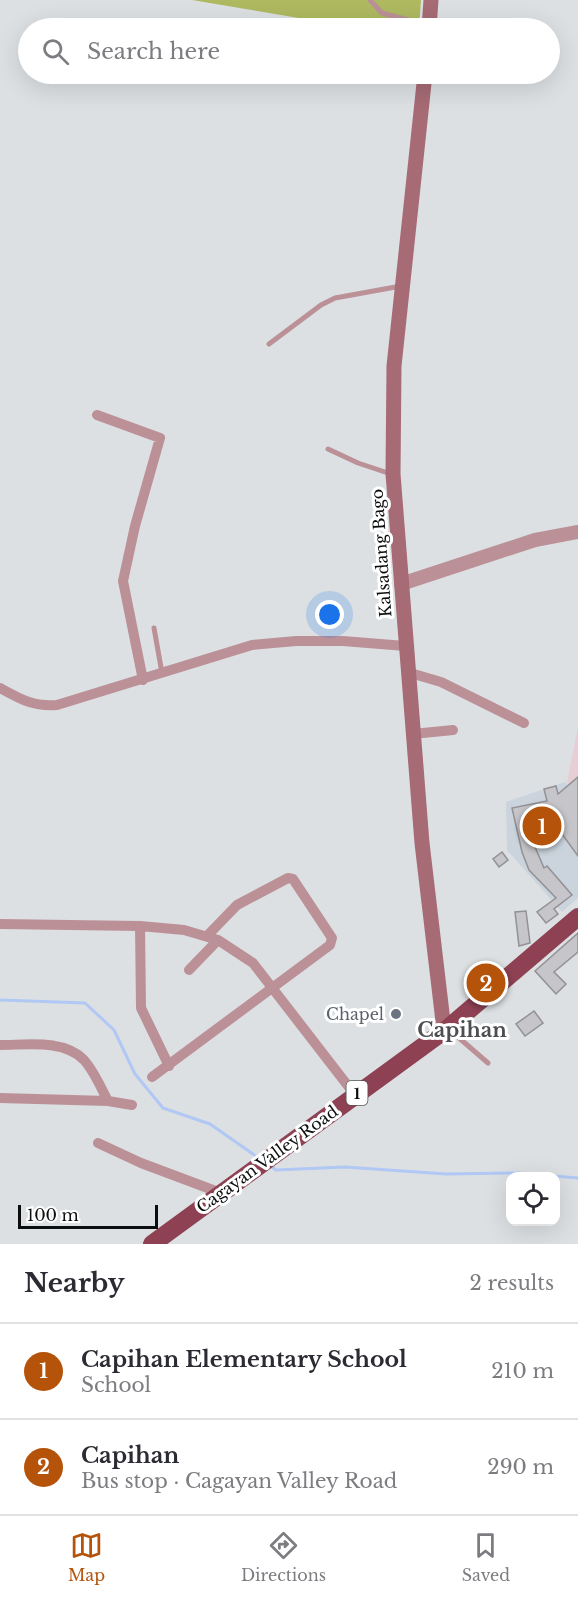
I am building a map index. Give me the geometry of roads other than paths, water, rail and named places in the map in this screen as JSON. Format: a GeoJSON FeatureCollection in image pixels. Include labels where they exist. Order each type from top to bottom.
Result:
{"type":"FeatureCollection","features":[{"type":"Feature","properties":{"kind":"highway","name":"Cagayan Valley Road"},"geometry":{"type":"LineString","coordinates":[[152,1244],[446,1029],[576,922]]}},
{"type":"Feature","properties":{"kind":"main road"},"geometry":{"type":"LineString","coordinates":[[429,18],[430,0]]}},
{"type":"Feature","properties":{"kind":"main road","name":"Kalsadang Bago"},"geometry":{"type":"LineString","coordinates":[[424,84],[394,366],[393,474],[422,843],[446,1029]]}},
{"type":"Feature","properties":{"kind":"street"},"geometry":{"type":"LineString","coordinates":[[96,415],[157,435],[161,442],[135,526],[123,581],[143,680]]}},
{"type":"Feature","properties":{"kind":"street"},"geometry":{"type":"LineString","coordinates":[[401,584],[535,540],[578,532]]}},
{"type":"Feature","properties":{"kind":"street"},"geometry":{"type":"LineString","coordinates":[[0,688],[26,703],[41,706],[57,705],[252,645],[296,641],[343,641],[405,646]]}},
{"type":"Feature","properties":{"kind":"street"},"geometry":{"type":"LineString","coordinates":[[407,672],[441,682],[524,723]]}},
{"type":"Feature","properties":{"kind":"street"},"geometry":{"type":"LineString","coordinates":[[413,734],[453,730]]}},
{"type":"Feature","properties":{"kind":"street"},"geometry":{"type":"LineString","coordinates":[[152,1077],[330,945],[332,938],[294,879],[281,880],[237,905],[207,936]]}},
{"type":"Feature","properties":{"kind":"street"},"geometry":{"type":"LineString","coordinates":[[0,924],[140,926],[184,930],[218,940],[253,963],[355,1095]]}},
{"type":"Feature","properties":{"kind":"street"},"geometry":{"type":"LineString","coordinates":[[140,926],[141,1008],[169,1066]]}},
{"type":"Feature","properties":{"kind":"street"},"geometry":{"type":"LineString","coordinates":[[189,970],[218,940]]}},
{"type":"Feature","properties":{"kind":"street"},"geometry":{"type":"LineString","coordinates":[[0,1045],[59,1046],[72,1050],[86,1061],[108,1101]]}},
{"type":"Feature","properties":{"kind":"street"},"geometry":{"type":"LineString","coordinates":[[0,1098],[108,1101],[132,1105]]}},
{"type":"Feature","properties":{"kind":"street"},"geometry":{"type":"LineString","coordinates":[[98,1143],[141,1163],[221,1193]]}},
{"type":"Feature","properties":{"kind":"lane"},"geometry":{"type":"LineString","coordinates":[[370,0],[382,13],[399,18]]}},
{"type":"Feature","properties":{"kind":"lane"},"geometry":{"type":"LineString","coordinates":[[269,344],[321,305],[335,298],[401,286]]}},
{"type":"Feature","properties":{"kind":"lane"},"geometry":{"type":"LineString","coordinates":[[328,449],[358,463],[393,474]]}},
{"type":"Feature","properties":{"kind":"lane"},"geometry":{"type":"LineString","coordinates":[[154,627],[162,673]]}},
{"type":"Feature","properties":{"kind":"lane"},"geometry":{"type":"LineString","coordinates":[[446,1029],[488,1063]]}},
{"type":"Feature","properties":{"kind":"waterway"},"geometry":{"type":"LineString","coordinates":[[0,1000],[85,1003],[114,1030],[135,1074],[163,1108],[210,1124],[260,1159]]}},
{"type":"Feature","properties":{"kind":"waterway"},"geometry":{"type":"LineString","coordinates":[[271,1166],[276,1170],[345,1167],[446,1174],[518,1173],[578,1178]]}},
{"type":"Feature","properties":{"kind":"place","name":"Capihan Elementary School"},"geometry":{"type":"Point","coordinates":[542,826]}},
{"type":"Feature","properties":{"kind":"place","name":"Capihan"},"geometry":{"type":"Point","coordinates":[486,983]}},
{"type":"Feature","properties":{"kind":"place","name":"Chapel"},"geometry":{"type":"Point","coordinates":[396,1014]}},
{"type":"Feature","properties":{"kind":"district","name":"Capihan"},"geometry":{"type":"Point","coordinates":[462,1030]}}]}
